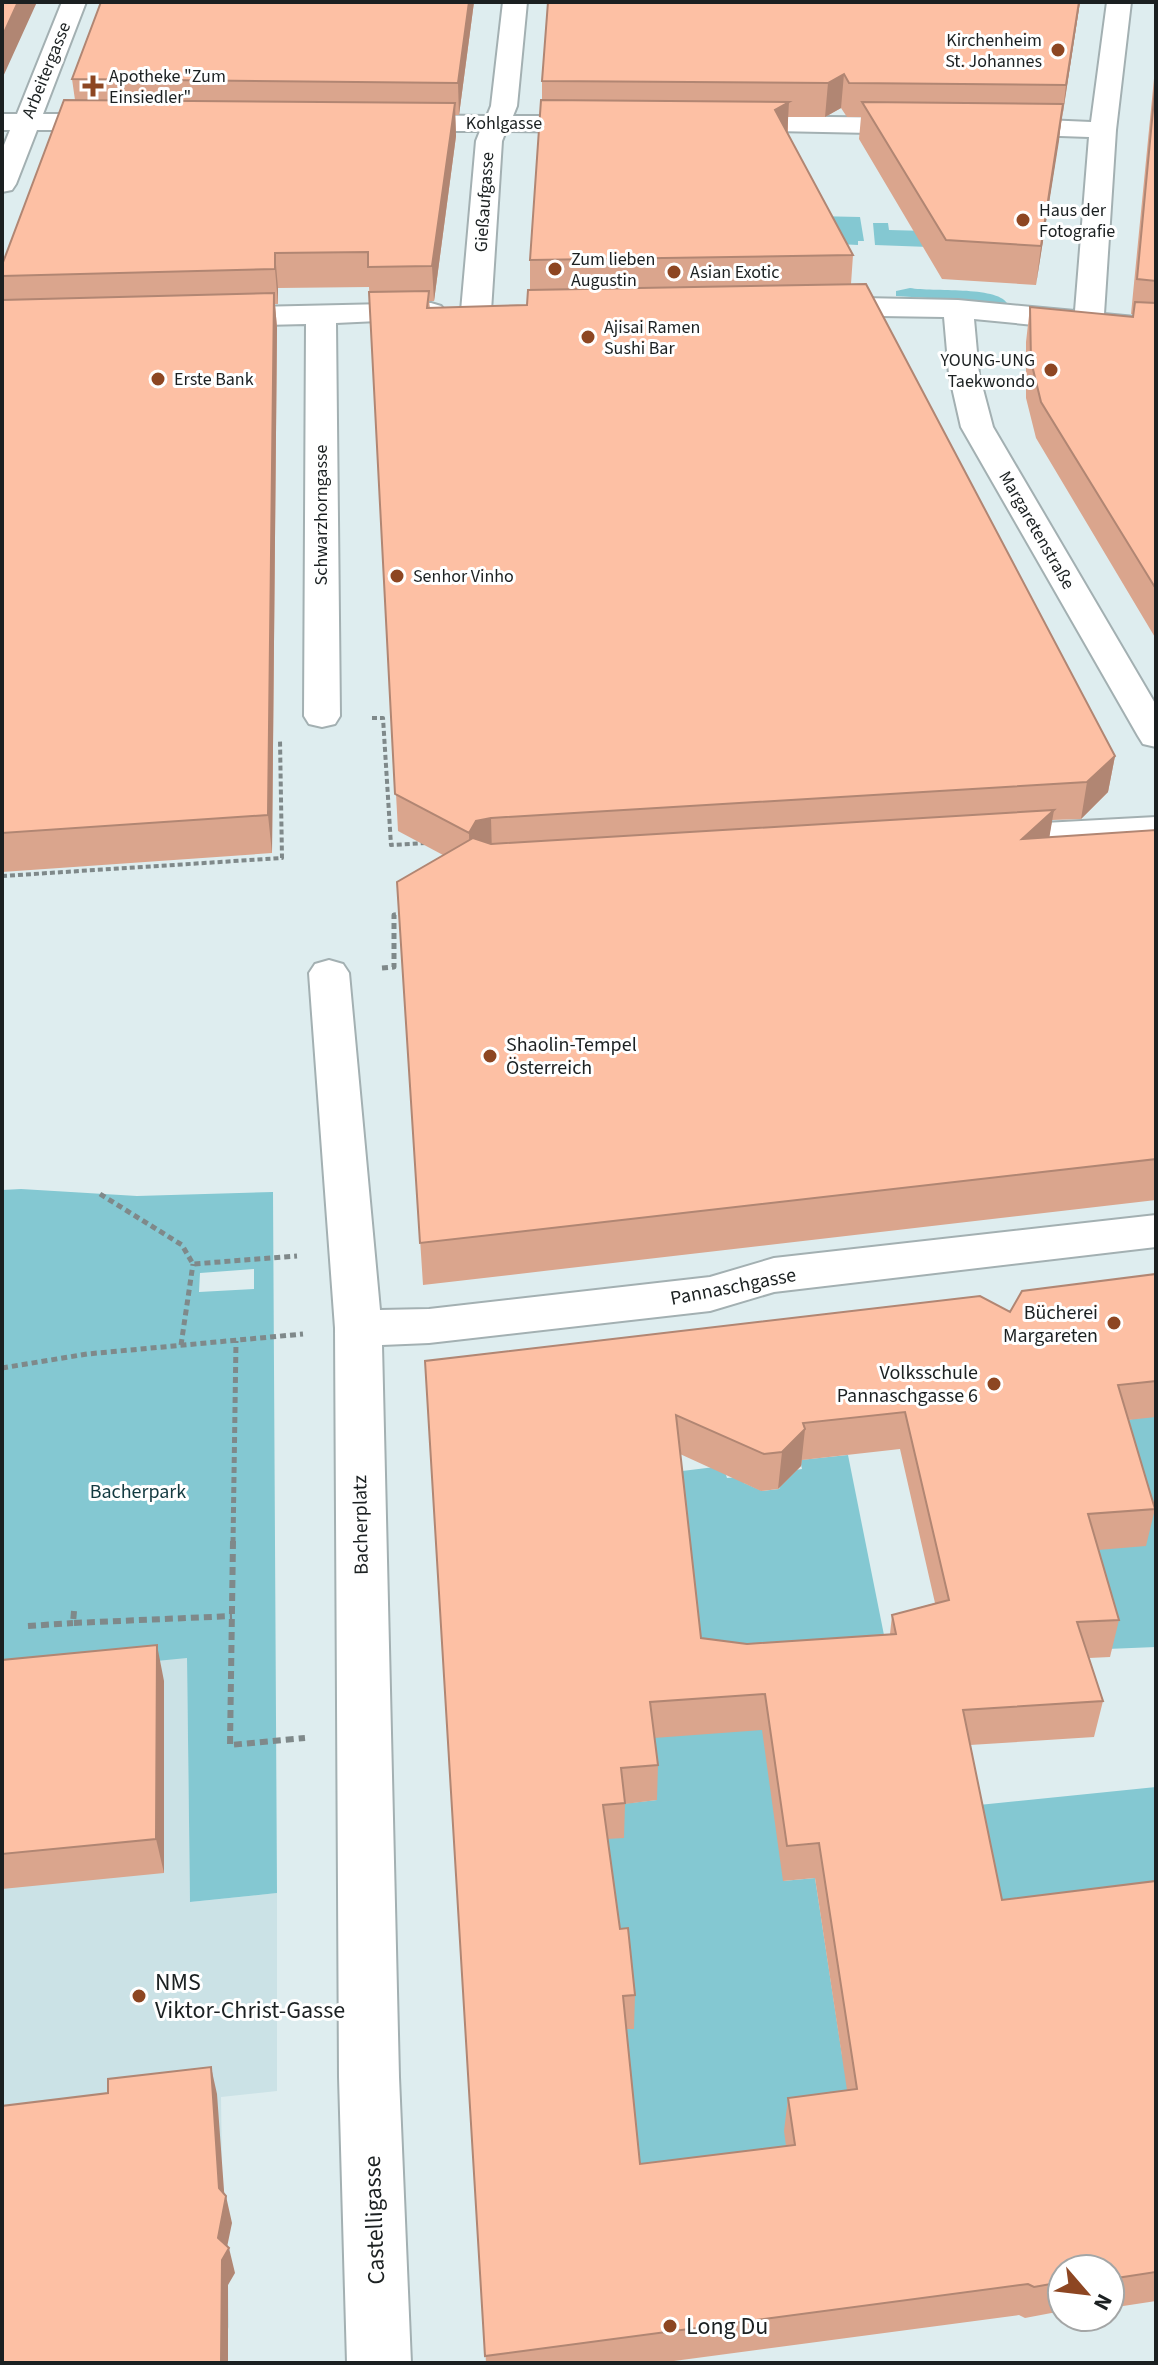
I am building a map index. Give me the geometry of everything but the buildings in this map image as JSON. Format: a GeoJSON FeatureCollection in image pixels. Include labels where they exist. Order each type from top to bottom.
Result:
{"type":"FeatureCollection","features":[{"type":"Feature","properties":{"kind":"street","name":"Arbeitergasse"},"geometry":{"type":"LineString","coordinates":[[2,184],[14,122],[74,2]]}},
{"type":"Feature","properties":{"kind":"street","name":"Gießaufgasse"},"geometry":{"type":"LineString","coordinates":[[476,311],[489,141],[504,106],[515,2]]}},
{"type":"Feature","properties":{"kind":"street"},"geometry":{"type":"LineString","coordinates":[[1089,322],[1103,130],[1119,2]]}},
{"type":"Feature","properties":{"kind":"street"},"geometry":{"type":"LineString","coordinates":[[14,122],[139,122]]}},
{"type":"Feature","properties":{"kind":"street","name":"Kohlgasse"},"geometry":{"type":"LineString","coordinates":[[372,123],[624,124]]}},
{"type":"Feature","properties":{"kind":"street"},"geometry":{"type":"LineString","coordinates":[[704,124],[942,126]]}},
{"type":"Feature","properties":{"kind":"street"},"geometry":{"type":"LineString","coordinates":[[974,126],[1103,130]]}},
{"type":"Feature","properties":{"kind":"street"},"geometry":{"type":"LineString","coordinates":[[792,306],[958,309],[1156,328]]}},
{"type":"Feature","properties":{"kind":"street","name":"Margaretenstraße"},"geometry":{"type":"LineString","coordinates":[[958,309],[964,374],[977,427],[1156,736]]}},
{"type":"Feature","properties":{"kind":"street"},"geometry":{"type":"LineString","coordinates":[[186,317],[508,310]]}},
{"type":"Feature","properties":{"kind":"street","name":"Schwarzhorngasse"},"geometry":{"type":"LineString","coordinates":[[321,314],[322,716]]}},
{"type":"Feature","properties":{"kind":"street"},"geometry":{"type":"LineString","coordinates":[[962,840],[1156,829]]}},
{"type":"Feature","properties":{"kind":"street","name":"Bacherplatz"},"geometry":{"type":"LineString","coordinates":[[329,973],[358,1328],[369,2077]]}},
{"type":"Feature","properties":{"kind":"street","name":"Pannaschgasse"},"geometry":{"type":"LineString","coordinates":[[358,1328],[429,1326],[710,1294],[774,1275],[1156,1231]]}},
{"type":"Feature","properties":{"kind":"street","name":"Castelligasse"},"geometry":{"type":"LineString","coordinates":[[369,2077],[379,2363]]}},
{"type":"Feature","properties":{"kind":"path"},"geometry":{"type":"LineString","coordinates":[[2,876],[282,858],[280,718],[383,718],[391,845],[434,843]]}},
{"type":"Feature","properties":{"kind":"path"},"geometry":{"type":"LineString","coordinates":[[329,973],[394,967],[394,915],[408,914]]}},
{"type":"Feature","properties":{"kind":"path"},"geometry":{"type":"LineString","coordinates":[[100,1194],[182,1245],[193,1264],[181,1345]]}},
{"type":"Feature","properties":{"kind":"path"},"geometry":{"type":"LineString","coordinates":[[193,1264],[352,1252]]}},
{"type":"Feature","properties":{"kind":"path"},"geometry":{"type":"LineString","coordinates":[[2,1368],[87,1354],[358,1328]]}},
{"type":"Feature","properties":{"kind":"path"},"geometry":{"type":"LineString","coordinates":[[236,1341],[230,1745],[363,1733]]}},
{"type":"Feature","properties":{"kind":"path"},"geometry":{"type":"LineString","coordinates":[[73,1623],[74,1611]]}},
{"type":"Feature","properties":{"kind":"path"},"geometry":{"type":"LineString","coordinates":[[28,1626],[232,1616]]}},
{"type":"Feature","properties":{"kind":"shaded area","name":"NMS Viktor-Christ-Gasse"},"geometry":{"type":"Polygon","coordinates":[[[187,1657],[190,1902],[277,1893],[277,2091],[221,2097],[225,2214],[232,2223],[226,2238],[233,2272],[228,2285],[229,2327],[226,2333],[2,2363],[2,1676],[187,1657]]]}},
{"type":"Feature","properties":{"kind":"green space"},"geometry":{"type":"Polygon","coordinates":[[[814,216],[860,217],[864,241],[858,241],[858,245],[817,243],[814,216]]]}},
{"type":"Feature","properties":{"kind":"green space"},"geometry":{"type":"Polygon","coordinates":[[[873,223],[888,223],[889,230],[927,231],[929,247],[875,245],[873,223]]]}},
{"type":"Feature","properties":{"kind":"green space"},"geometry":{"type":"Polygon","coordinates":[[[910,288],[978,292],[1001,298],[1007,303],[896,296],[896,291],[910,288]]]}},
{"type":"Feature","properties":{"kind":"green space","name":"Bacherpark"},"geometry":{"type":"Polygon","coordinates":[[[2,1190],[137,1196],[273,1192],[277,1893],[190,1902],[187,1658],[2,1676],[2,1190]],[[254,1269],[200,1273],[199,1292],[254,1289],[254,1269]]]}},
{"type":"Feature","properties":{"kind":"green space"},"geometry":{"type":"Polygon","coordinates":[[[1156,1416],[1156,1647],[1107,1649],[1079,1551],[1110,1422],[1156,1416]]]}},
{"type":"Feature","properties":{"kind":"green space"},"geometry":{"type":"Polygon","coordinates":[[[848,1455],[891,1670],[783,1881],[815,1878],[842,2055],[867,2100],[789,2163],[638,2186],[622,2030],[634,2028],[615,1964],[602,1840],[621,1804],[657,1800],[596,1689],[674,1472],[723,1466],[727,1478],[742,1477],[744,1483],[762,1491],[779,1489],[788,1471],[802,1469],[800,1460],[848,1455]]]}},
{"type":"Feature","properties":{"kind":"green space"},"geometry":{"type":"Polygon","coordinates":[[[1156,1787],[1156,1905],[992,1923],[969,1806],[1156,1787]]]}},
{"type":"Feature","properties":{"kind":"place","name":"Kirchenheim St. Johannes"},"geometry":{"type":"Point","coordinates":[1058,50]}},
{"type":"Feature","properties":{"kind":"place","name":"Apotheke \"Zum Einsiedler\""},"geometry":{"type":"Point","coordinates":[93,86]}},
{"type":"Feature","properties":{"kind":"place","name":"Haus der Fotografie"},"geometry":{"type":"Point","coordinates":[1023,220]}},
{"type":"Feature","properties":{"kind":"place","name":"Zum lieben Augustin"},"geometry":{"type":"Point","coordinates":[555,269]}},
{"type":"Feature","properties":{"kind":"place","name":"Asian Exotic"},"geometry":{"type":"Point","coordinates":[674,272]}},
{"type":"Feature","properties":{"kind":"place","name":"Ajisai Ramen Sushi Bar"},"geometry":{"type":"Point","coordinates":[588,337]}},
{"type":"Feature","properties":{"kind":"place","name":"YOUNG-UNG Taekwondo"},"geometry":{"type":"Point","coordinates":[1051,370]}},
{"type":"Feature","properties":{"kind":"place","name":"Erste Bank"},"geometry":{"type":"Point","coordinates":[158,379]}},
{"type":"Feature","properties":{"kind":"place","name":"Senhor Vinho"},"geometry":{"type":"Point","coordinates":[397,576]}},
{"type":"Feature","properties":{"kind":"place","name":"Shaolin-Tempel Österreich"},"geometry":{"type":"Point","coordinates":[490,1056]}},
{"type":"Feature","properties":{"kind":"place","name":"Bücherei Margareten"},"geometry":{"type":"Point","coordinates":[1114,1323]}},
{"type":"Feature","properties":{"kind":"place","name":"Volksschule Pannaschgasse 6"},"geometry":{"type":"Point","coordinates":[994,1384]}},
{"type":"Feature","properties":{"kind":"place","name":"NMS Viktor-Christ-Gasse"},"geometry":{"type":"Point","coordinates":[139,1996]}},
{"type":"Feature","properties":{"kind":"place","name":"Long Du"},"geometry":{"type":"Point","coordinates":[670,2326]}}]}
